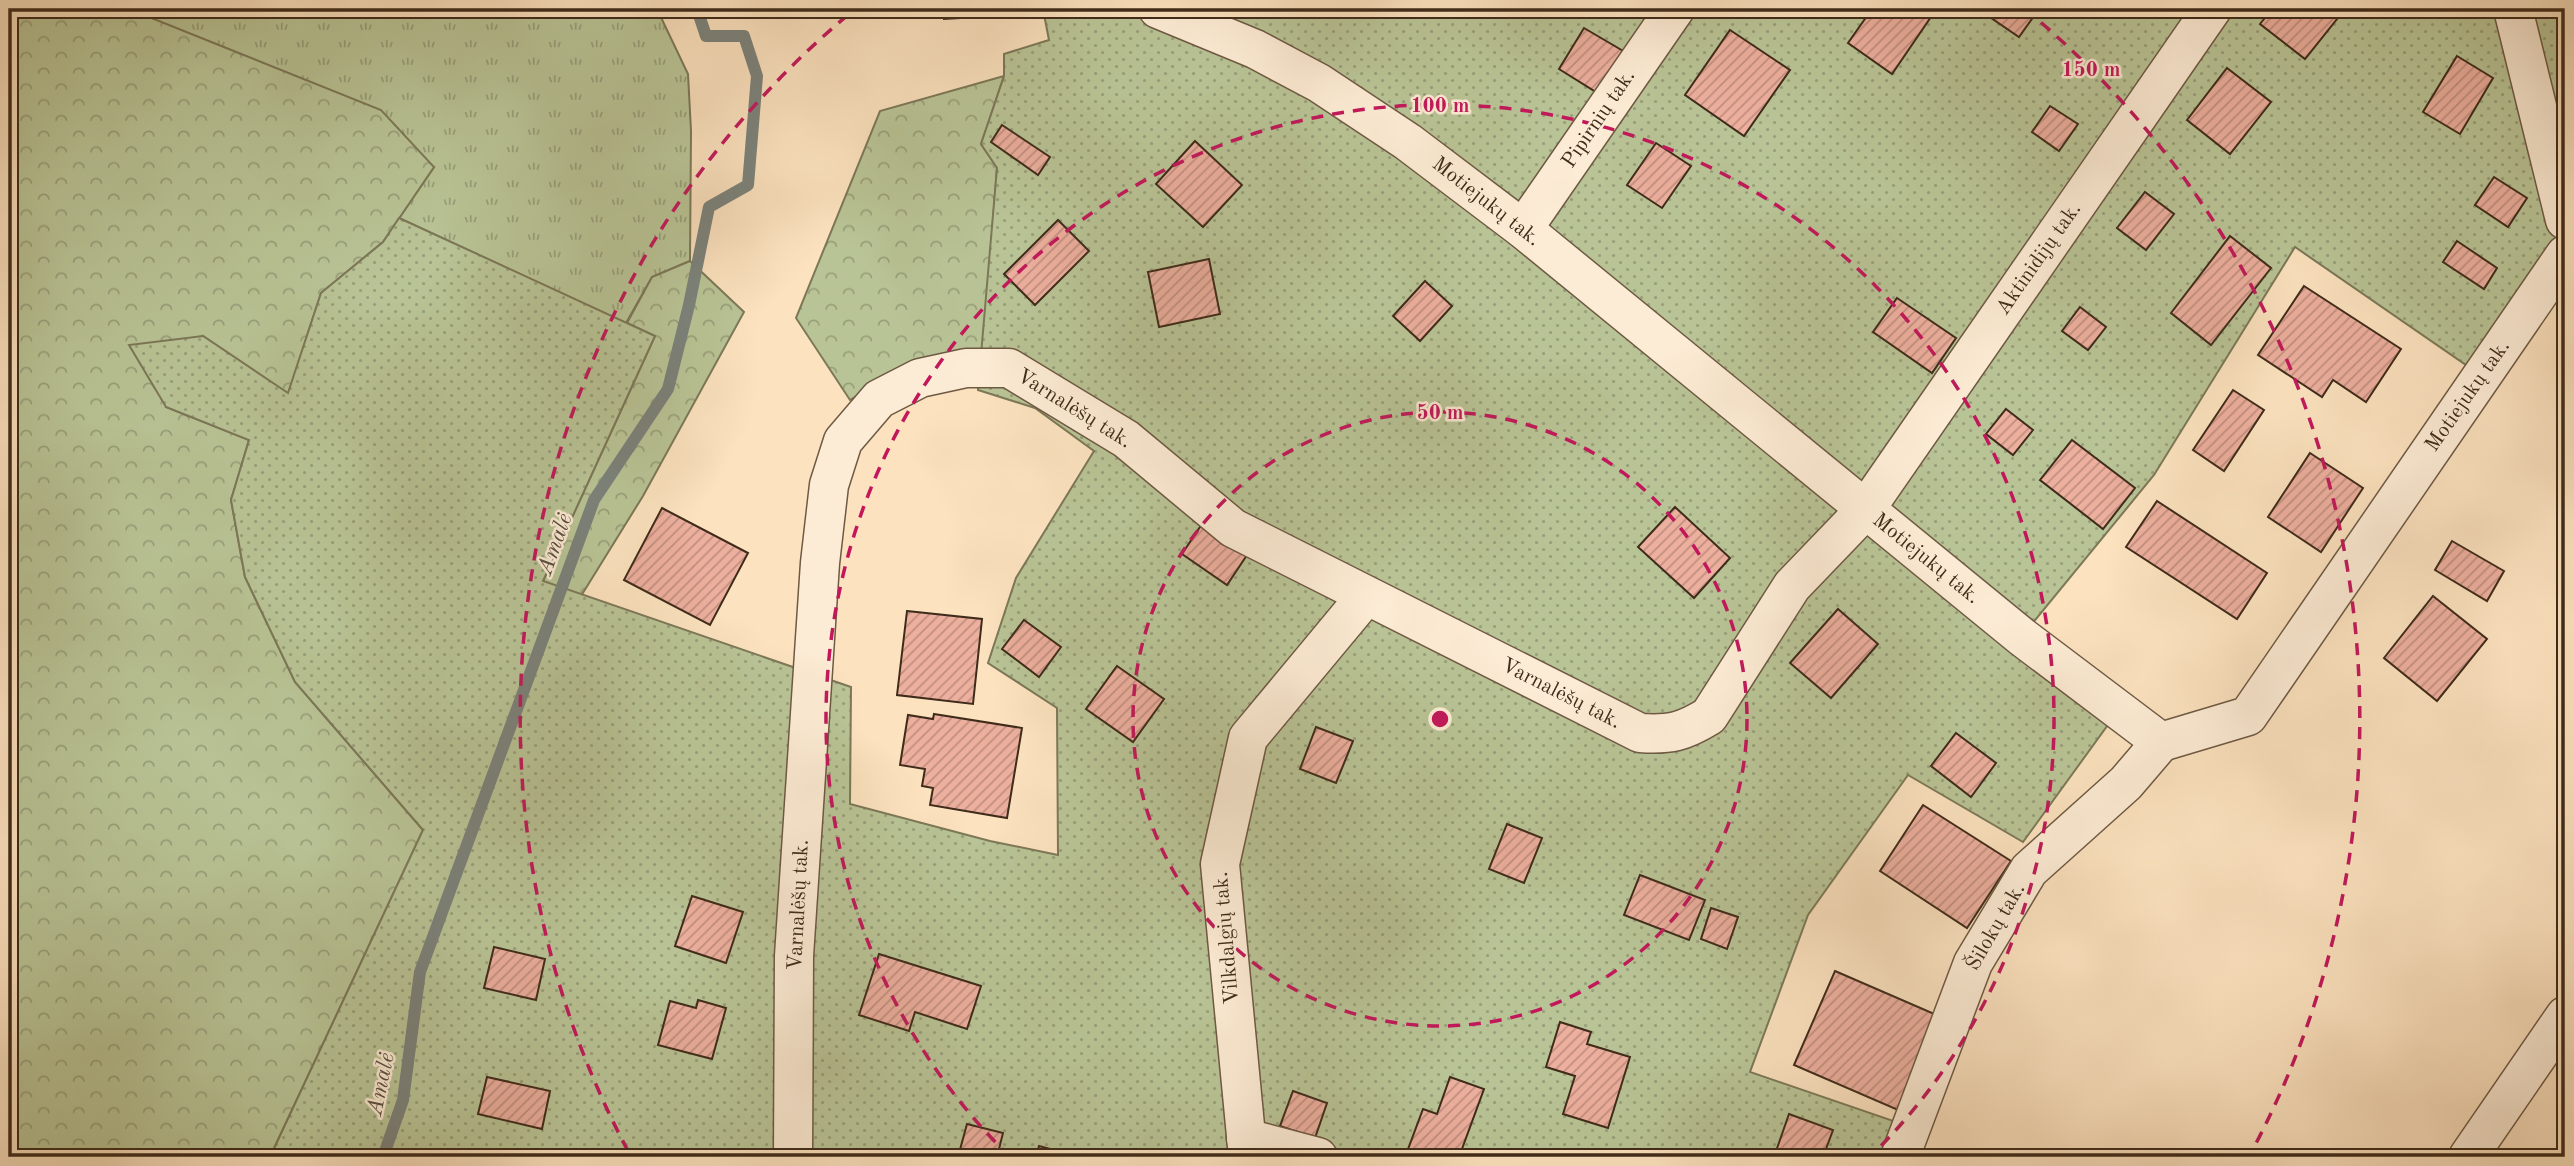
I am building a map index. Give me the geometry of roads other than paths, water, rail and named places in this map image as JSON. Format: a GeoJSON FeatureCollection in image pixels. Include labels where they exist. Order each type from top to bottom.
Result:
{"type":"FeatureCollection","features":[{"type":"Feature","properties":{"kind":"street","name":"Motiejukų tak."},"geometry":{"type":"LineString","coordinates":[[1158,9],[1255,49],[1319,83],[1408,142],[1524,229],[1865,510],[2033,645],[2161,742],[2248,716],[2565,255]]}},
{"type":"Feature","properties":{"kind":"street","name":"Pipirnių tak."},"geometry":{"type":"LineString","coordinates":[[1524,229],[1675,9]]}},
{"type":"Feature","properties":{"kind":"street","name":"Aktinidijų tak."},"geometry":{"type":"LineString","coordinates":[[1865,510],[2212,9]]}},
{"type":"Feature","properties":{"kind":"street"},"geometry":{"type":"LineString","coordinates":[[2513,9],[2565,220]]}},
{"type":"Feature","properties":{"kind":"street","name":"Varnalėšų tak."},"geometry":{"type":"LineString","coordinates":[[793,1157],[794,956],[820,563],[827,498],[843,440],[879,399],[920,378],[966,368],[1009,368],[1126,439],[1233,528],[1640,733],[1664,735],[1687,729],[1709,716],[1792,586],[1865,510]]}},
{"type":"Feature","properties":{"kind":"street","name":"Vilkdalgių tak."},"geometry":{"type":"LineString","coordinates":[[1247,1148],[1220,864],[1248,738],[1366,596]]}},
{"type":"Feature","properties":{"kind":"street","name":"Šilokų tak."},"geometry":{"type":"LineString","coordinates":[[1900,1157],[1973,963],[2029,870],[2126,783],[2161,742]]}},
{"type":"Feature","properties":{"kind":"street"},"geometry":{"type":"LineString","coordinates":[[2468,1157],[2565,1016]]}},
{"type":"Feature","properties":{"kind":"street"},"geometry":{"type":"LineString","coordinates":[[1247,1148],[1318,1157]]}},
{"type":"Feature","properties":{"kind":"waterway","name":"Amalė"},"geometry":{"type":"LineString","coordinates":[[383,1157],[403,1100],[420,972],[594,500],[668,389],[709,207],[748,185],[757,76],[744,36],[706,36],[697,9]]}}]}
